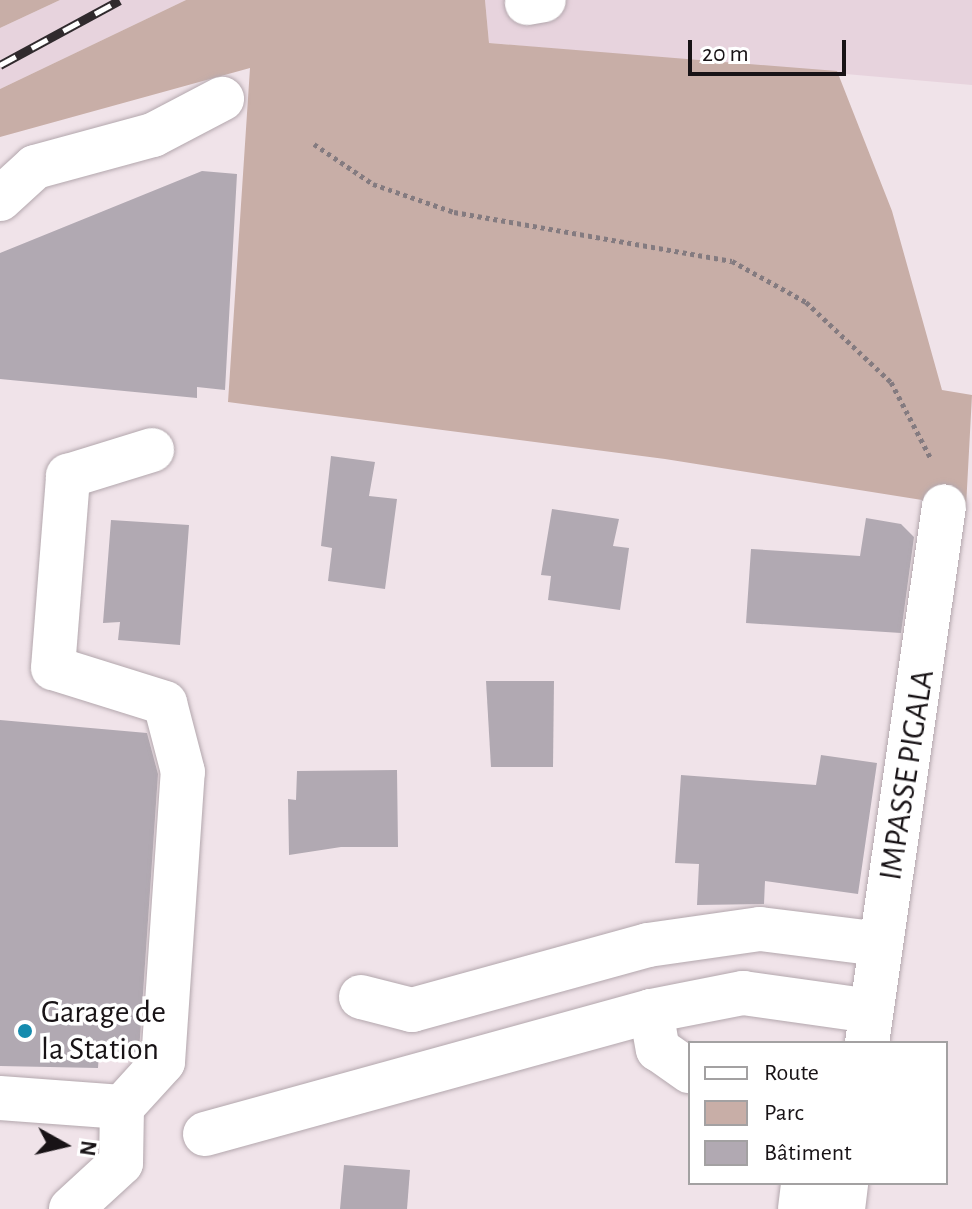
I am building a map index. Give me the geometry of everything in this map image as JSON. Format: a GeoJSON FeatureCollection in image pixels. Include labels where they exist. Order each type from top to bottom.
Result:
{"type":"FeatureCollection","features":[{"type":"Feature","properties":{"kind":"street"},"geometry":{"type":"LineString","coordinates":[[0,199],[35,167],[153,135],[222,99]]}},
{"type":"Feature","properties":{"kind":"street"},"geometry":{"type":"LineString","coordinates":[[71,1209],[121,1163],[122,1107],[163,1062],[183,772],[165,703],[53,668],[68,476],[152,450]]}},
{"type":"Feature","properties":{"kind":"street","name":"IMPASSE PIGALA"},"geometry":{"type":"LineString","coordinates":[[869,1027],[944,506]]}},
{"type":"Feature","properties":{"kind":"street"},"geometry":{"type":"LineString","coordinates":[[361,997],[412,1010],[648,945],[760,929],[881,944]]}},
{"type":"Feature","properties":{"kind":"street"},"geometry":{"type":"LineString","coordinates":[[205,1134],[651,1011],[743,993],[869,1027]]}},
{"type":"Feature","properties":{"kind":"street"},"geometry":{"type":"LineString","coordinates":[[651,1011],[658,1049],[688,1070]]}},
{"type":"Feature","properties":{"kind":"street"},"geometry":{"type":"LineString","coordinates":[[0,1098],[122,1107]]}},
{"type":"Feature","properties":{"kind":"street"},"geometry":{"type":"LineString","coordinates":[[800,1209],[803,1185]]}},
{"type":"Feature","properties":{"kind":"street"},"geometry":{"type":"LineString","coordinates":[[843,1209],[846,1185]]}},
{"type":"Feature","properties":{"kind":"path"},"geometry":{"type":"LineString","coordinates":[[314,144],[373,184],[454,212],[732,261],[806,302],[891,382],[930,457],[944,506]]}},
{"type":"Feature","properties":{"kind":"shaded area"},"geometry":{"type":"Polygon","coordinates":[[[60,0],[186,0],[0,89],[0,28],[60,0]]]}},
{"type":"Feature","properties":{"kind":"shaded area"},"geometry":{"type":"Polygon","coordinates":[[[485,0],[972,0],[972,85],[489,43],[485,0]]]}},
{"type":"Feature","properties":{"kind":"green space"},"geometry":{"type":"Polygon","coordinates":[[[0,0],[60,0],[0,28],[0,0]]]}},
{"type":"Feature","properties":{"kind":"green space"},"geometry":{"type":"Polygon","coordinates":[[[186,0],[485,0],[489,43],[837,71],[892,211],[942,390],[972,395],[966,507],[665,459],[228,402],[250,68],[0,137],[0,89],[186,0]]]}},
{"type":"Feature","properties":{"kind":"building"},"geometry":{"type":"Polygon","coordinates":[[[202,171],[237,174],[225,390],[197,387],[197,398],[0,379],[0,253],[202,171]]]}},
{"type":"Feature","properties":{"kind":"building"},"geometry":{"type":"Polygon","coordinates":[[[331,456],[375,462],[369,496],[397,499],[385,589],[328,581],[332,548],[321,546],[331,456]]]}},
{"type":"Feature","properties":{"kind":"building"},"geometry":{"type":"Polygon","coordinates":[[[552,509],[619,519],[613,546],[629,548],[620,610],[548,600],[551,576],[541,575],[552,509]]]}},
{"type":"Feature","properties":{"kind":"building"},"geometry":{"type":"Polygon","coordinates":[[[866,518],[901,524],[914,537],[901,633],[746,623],[751,549],[860,556],[866,518]]]}},
{"type":"Feature","properties":{"kind":"building"},"geometry":{"type":"Polygon","coordinates":[[[111,520],[189,525],[180,645],[118,640],[120,622],[103,623],[111,520]]]}},
{"type":"Feature","properties":{"kind":"building"},"geometry":{"type":"Polygon","coordinates":[[[486,681],[554,681],[553,767],[491,767],[486,681]]]}},
{"type":"Feature","properties":{"kind":"building"},"geometry":{"type":"Polygon","coordinates":[[[0,720],[147,733],[158,774],[139,1052],[99,1053],[98,1068],[0,1066],[0,720]]]}},
{"type":"Feature","properties":{"kind":"building"},"geometry":{"type":"Polygon","coordinates":[[[821,755],[877,763],[858,894],[765,881],[764,904],[697,905],[699,864],[675,863],[681,775],[816,785],[821,755]]]}},
{"type":"Feature","properties":{"kind":"building"},"geometry":{"type":"Polygon","coordinates":[[[397,770],[398,847],[341,847],[289,855],[288,799],[296,800],[297,771],[397,770]]]}},
{"type":"Feature","properties":{"kind":"building"},"geometry":{"type":"Polygon","coordinates":[[[344,1165],[410,1170],[407,1209],[340,1209],[344,1165]]]}},
{"type":"Feature","properties":{"kind":"railway"},"geometry":{"type":"LineString","coordinates":[[0,65],[120,0]]}},
{"type":"Feature","properties":{"kind":"place","name":"Garage de la Station"},"geometry":{"type":"Point","coordinates":[25,1031]}}]}
